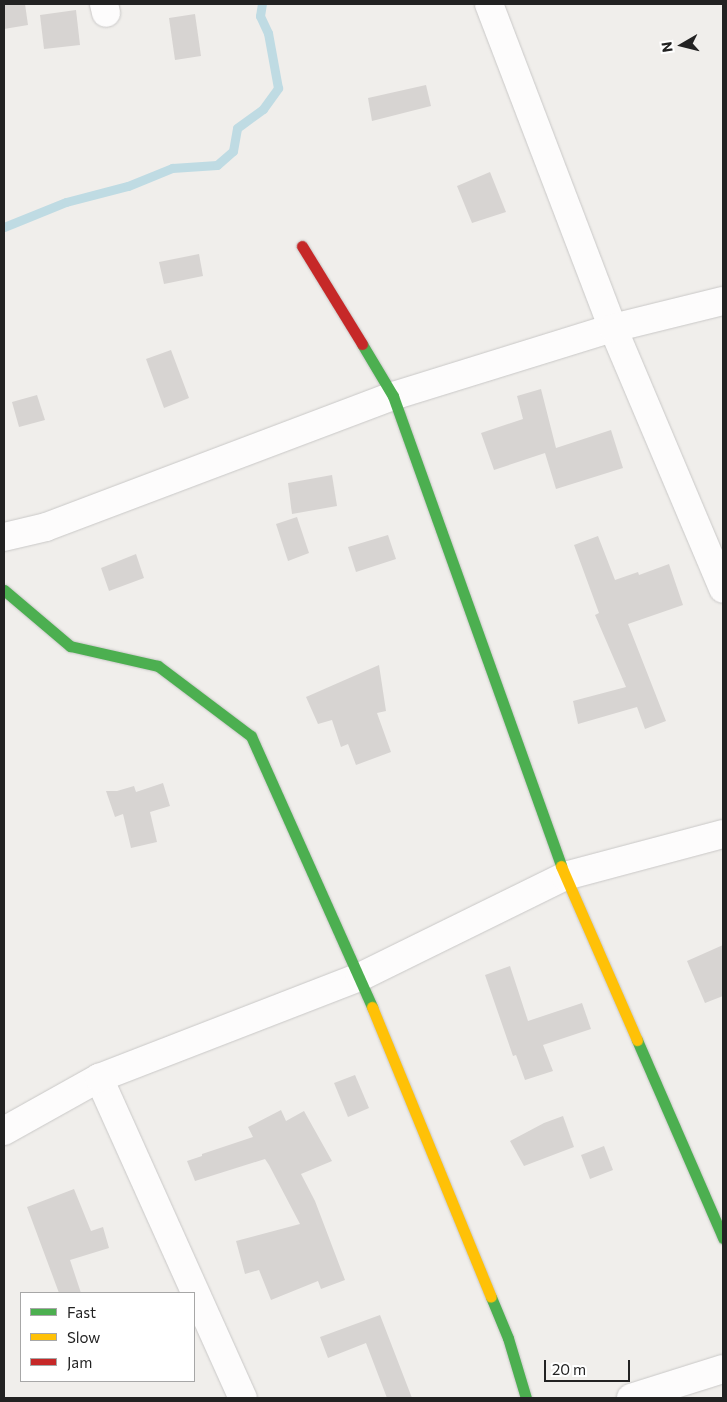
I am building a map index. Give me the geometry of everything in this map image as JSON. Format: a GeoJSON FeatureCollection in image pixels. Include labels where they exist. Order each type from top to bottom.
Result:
{"type":"FeatureCollection","features":[{"type":"Feature","properties":{"kind":"street"},"geometry":{"type":"LineString","coordinates":[[489,4],[613,328],[723,589]]}},
{"type":"Feature","properties":{"kind":"street"},"geometry":{"type":"LineString","coordinates":[[302,246],[393,396],[565,876],[723,1238]]}},
{"type":"Feature","properties":{"kind":"street"},"geometry":{"type":"LineString","coordinates":[[4,537],[46,527],[393,396],[613,328],[723,301]]}},
{"type":"Feature","properties":{"kind":"street"},"geometry":{"type":"LineString","coordinates":[[4,590],[70,646],[158,666],[251,736],[360,977],[431,1155],[508,1338],[526,1398]]}},
{"type":"Feature","properties":{"kind":"street"},"geometry":{"type":"LineString","coordinates":[[4,1131],[99,1078],[360,977],[565,876],[723,834]]}},
{"type":"Feature","properties":{"kind":"street"},"geometry":{"type":"LineString","coordinates":[[99,1078],[243,1398]]}},
{"type":"Feature","properties":{"kind":"street"},"geometry":{"type":"LineString","coordinates":[[631,1398],[723,1368]]}},
{"type":"Feature","properties":{"kind":"building"},"geometry":{"type":"Polygon","coordinates":[[[4,4],[25,4],[28,25],[4,29],[4,4]]]}},
{"type":"Feature","properties":{"kind":"building"},"geometry":{"type":"Polygon","coordinates":[[[76,10],[80,45],[44,49],[40,15],[76,10]]]}},
{"type":"Feature","properties":{"kind":"building"},"geometry":{"type":"Polygon","coordinates":[[[195,14],[201,56],[175,60],[169,18],[195,14]]]}},
{"type":"Feature","properties":{"kind":"building"},"geometry":{"type":"Polygon","coordinates":[[[426,85],[431,106],[372,121],[368,98],[426,85]]]}},
{"type":"Feature","properties":{"kind":"building"},"geometry":{"type":"Polygon","coordinates":[[[490,172],[506,212],[472,223],[457,186],[490,172]]]}},
{"type":"Feature","properties":{"kind":"building"},"geometry":{"type":"Polygon","coordinates":[[[199,254],[203,276],[164,284],[159,262],[199,254]]]}},
{"type":"Feature","properties":{"kind":"building"},"geometry":{"type":"Polygon","coordinates":[[[171,350],[189,398],[164,408],[146,359],[171,350]]]}},
{"type":"Feature","properties":{"kind":"building"},"geometry":{"type":"Polygon","coordinates":[[[541,389],[556,448],[611,430],[623,468],[556,489],[545,453],[494,470],[481,433],[523,419],[517,396],[541,389]]]}},
{"type":"Feature","properties":{"kind":"building"},"geometry":{"type":"Polygon","coordinates":[[[37,395],[45,420],[19,427],[12,402],[37,395]]]}},
{"type":"Feature","properties":{"kind":"building"},"geometry":{"type":"Polygon","coordinates":[[[332,475],[337,506],[292,514],[288,483],[332,475]]]}},
{"type":"Feature","properties":{"kind":"building"},"geometry":{"type":"Polygon","coordinates":[[[297,517],[309,553],[288,561],[276,524],[297,517]]]}},
{"type":"Feature","properties":{"kind":"building"},"geometry":{"type":"Polygon","coordinates":[[[388,535],[396,559],[356,572],[348,547],[388,535]]]}},
{"type":"Feature","properties":{"kind":"building"},"geometry":{"type":"Polygon","coordinates":[[[598,536],[615,580],[638,572],[639,575],[669,564],[683,605],[628,624],[666,721],[645,729],[637,707],[578,724],[573,701],[626,687],[595,615],[599,613],[574,545],[598,536]]]}},
{"type":"Feature","properties":{"kind":"building"},"geometry":{"type":"Polygon","coordinates":[[[136,554],[144,578],[109,591],[101,568],[136,554]]]}},
{"type":"Feature","properties":{"kind":"building"},"geometry":{"type":"Polygon","coordinates":[[[379,665],[386,711],[377,713],[391,752],[356,765],[348,744],[341,747],[332,720],[318,724],[306,697],[379,665]]]}},
{"type":"Feature","properties":{"kind":"building"},"geometry":{"type":"Polygon","coordinates":[[[163,783],[170,806],[150,812],[157,842],[131,848],[123,814],[115,817],[106,791],[117,791],[134,786],[136,792],[163,783]]]}},
{"type":"Feature","properties":{"kind":"building"},"geometry":{"type":"Polygon","coordinates":[[[723,945],[723,996],[705,1003],[687,961],[723,945]]]}},
{"type":"Feature","properties":{"kind":"building"},"geometry":{"type":"Polygon","coordinates":[[[510,966],[528,1021],[582,1003],[591,1029],[543,1045],[553,1071],[525,1080],[516,1055],[513,1056],[485,975],[510,966]]]}},
{"type":"Feature","properties":{"kind":"building"},"geometry":{"type":"Polygon","coordinates":[[[355,1075],[369,1108],[348,1117],[334,1083],[355,1075]]]}},
{"type":"Feature","properties":{"kind":"building"},"geometry":{"type":"Polygon","coordinates":[[[281,1110],[286,1121],[304,1111],[332,1161],[301,1174],[315,1201],[345,1280],[321,1289],[318,1281],[271,1300],[259,1270],[245,1274],[236,1241],[300,1224],[269,1165],[265,1159],[195,1181],[187,1161],[253,1137],[248,1127],[281,1110]]]}},
{"type":"Feature","properties":{"kind":"building"},"geometry":{"type":"Polygon","coordinates":[[[563,1116],[574,1147],[524,1166],[510,1141],[544,1123],[563,1116]]]}},
{"type":"Feature","properties":{"kind":"building"},"geometry":{"type":"Polygon","coordinates":[[[604,1146],[613,1170],[590,1179],[581,1155],[604,1146]]]}},
{"type":"Feature","properties":{"kind":"building"},"geometry":{"type":"Polygon","coordinates":[[[74,1189],[91,1231],[103,1227],[109,1248],[70,1260],[81,1292],[59,1292],[27,1207],[74,1189]]]}},
{"type":"Feature","properties":{"kind":"building"},"geometry":{"type":"Polygon","coordinates":[[[380,1315],[412,1398],[387,1398],[366,1343],[328,1358],[320,1337],[380,1315]]]}},
{"type":"Feature","properties":{"kind":"waterway"},"geometry":{"type":"LineString","coordinates":[[4,227],[66,202],[128,186],[172,168],[217,165],[233,151],[237,128],[263,109],[278,88],[268,33],[260,16],[262,4]]}},
{"type":"Feature","properties":{"kind":"traffic: fast"},"geometry":{"type":"LineString","coordinates":[[362,344],[393,396],[561,866]]}},
{"type":"Feature","properties":{"kind":"traffic: fast"},"geometry":{"type":"LineString","coordinates":[[4,590],[70,646],[158,666],[251,736],[372,1007]]}},
{"type":"Feature","properties":{"kind":"traffic: fast"},"geometry":{"type":"LineString","coordinates":[[637,1040],[723,1238]]}},
{"type":"Feature","properties":{"kind":"traffic: fast"},"geometry":{"type":"LineString","coordinates":[[491,1297],[508,1338],[526,1398]]}},
{"type":"Feature","properties":{"kind":"traffic: slow"},"geometry":{"type":"LineString","coordinates":[[561,866],[637,1040]]}},
{"type":"Feature","properties":{"kind":"traffic: slow"},"geometry":{"type":"LineString","coordinates":[[372,1007],[491,1297]]}},
{"type":"Feature","properties":{"kind":"traffic: jam"},"geometry":{"type":"LineString","coordinates":[[302,246],[362,344]]}}]}
